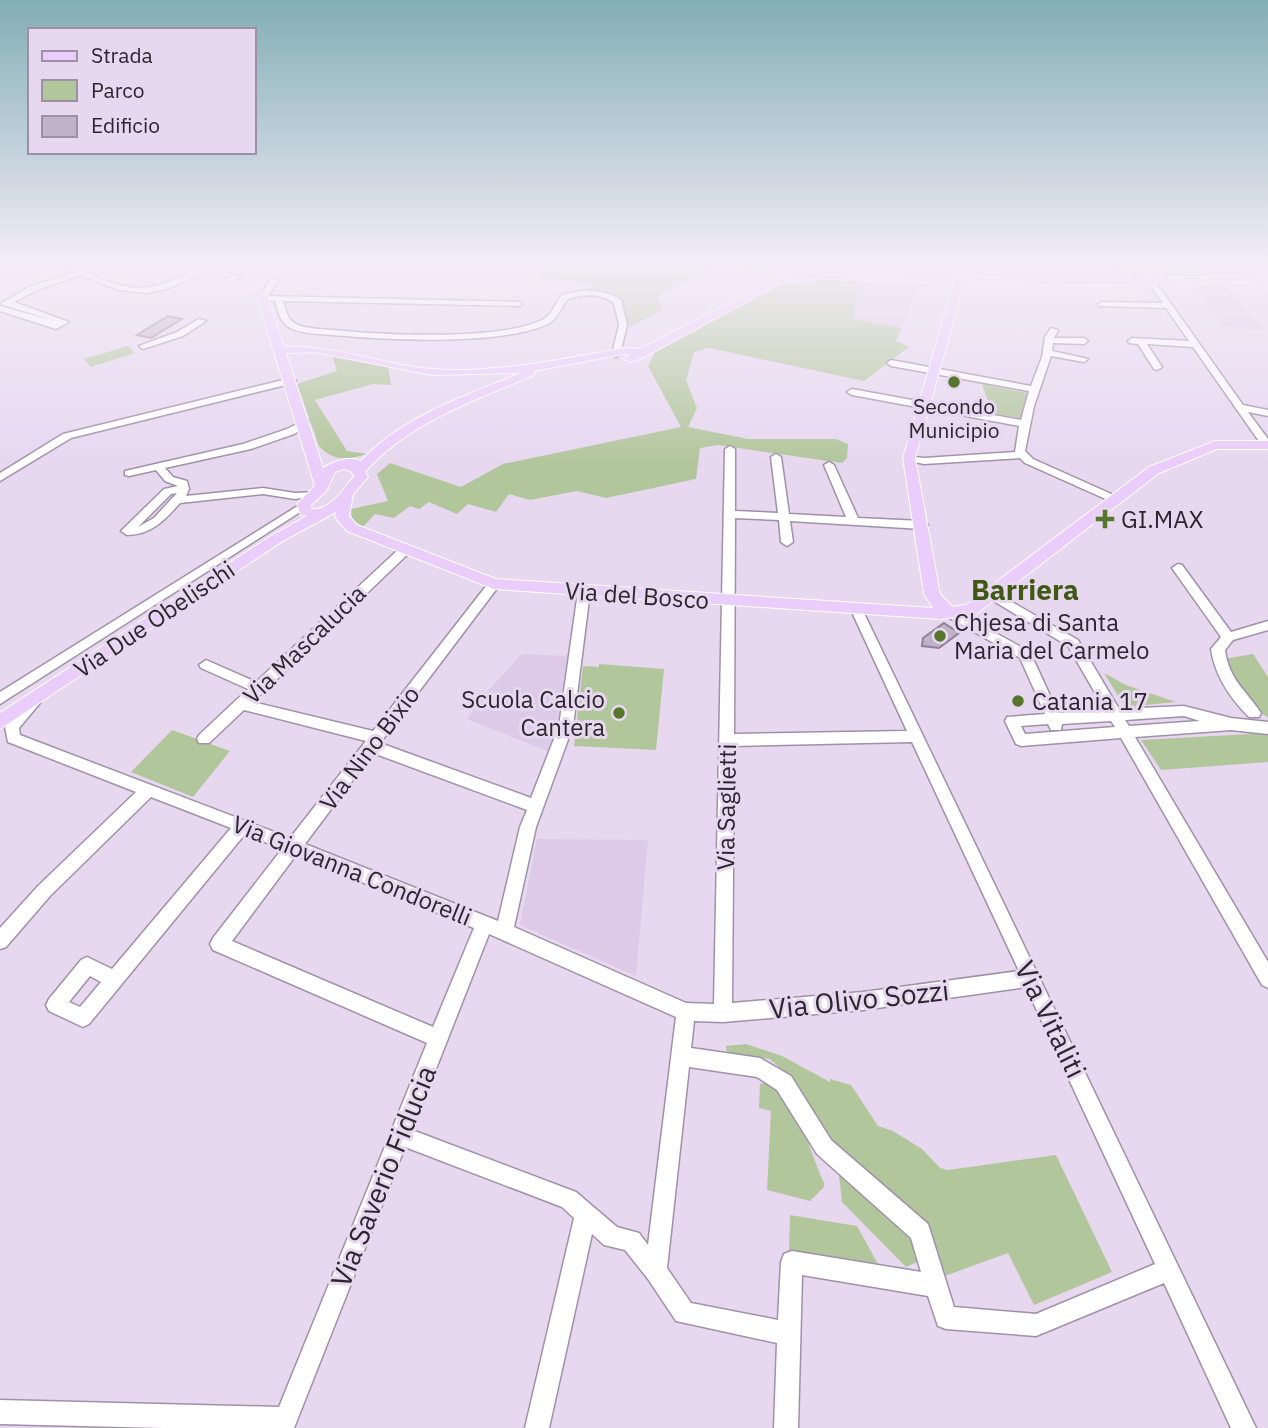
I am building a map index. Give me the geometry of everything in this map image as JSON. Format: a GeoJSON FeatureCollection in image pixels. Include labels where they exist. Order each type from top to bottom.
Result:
{"type":"FeatureCollection","features":[{"type":"Feature","properties":{"kind":"main road"},"geometry":{"type":"LineString","coordinates":[[274,330],[313,449],[319,490]]}},
{"type":"Feature","properties":{"kind":"main road"},"geometry":{"type":"LineString","coordinates":[[633,353],[677,330]]}},
{"type":"Feature","properties":{"kind":"main road"},"geometry":{"type":"LineString","coordinates":[[279,346],[314,349],[432,372],[550,366],[616,356],[633,353],[680,330]]}},
{"type":"Feature","properties":{"kind":"main road"},"geometry":{"type":"LineString","coordinates":[[939,604],[908,458],[946,330]]}},
{"type":"Feature","properties":{"kind":"main road"},"geometry":{"type":"LineString","coordinates":[[518,378],[616,356]]}},
{"type":"Feature","properties":{"kind":"main road"},"geometry":{"type":"LineString","coordinates":[[359,471],[376,455],[440,413],[550,366]]}},
{"type":"Feature","properties":{"kind":"main road","name":"Via del Bosco"},"geometry":{"type":"LineString","coordinates":[[347,496],[341,511],[347,525],[494,584],[857,610],[939,604],[970,610],[1154,470],[1215,445],[1267,445]]}},
{"type":"Feature","properties":{"kind":"main road"},"geometry":{"type":"LineString","coordinates":[[313,449],[341,465],[359,471]]}},
{"type":"Feature","properties":{"kind":"main road"},"geometry":{"type":"LineString","coordinates":[[308,510],[329,469],[376,455]]}},
{"type":"Feature","properties":{"kind":"main road"},"geometry":{"type":"LineString","coordinates":[[1,709],[91,644],[308,510],[333,508],[360,481],[359,471]]}},
{"type":"Feature","properties":{"kind":"main road","name":"Via Due Obelischi"},"geometry":{"type":"LineString","coordinates":[[1,709],[42,694],[308,510]]}},
{"type":"Feature","properties":{"kind":"main road","name":"Via del Bosco"},"geometry":{"type":"LineString","coordinates":[[939,604],[970,610]]}},
{"type":"Feature","properties":{"kind":"street"},"geometry":{"type":"LineString","coordinates":[[143,346],[187,330]]}},
{"type":"Feature","properties":{"kind":"street"},"geometry":{"type":"LineString","coordinates":[[330,330],[415,336],[475,335],[506,330]]}},
{"type":"Feature","properties":{"kind":"street"},"geometry":{"type":"LineString","coordinates":[[616,356],[622,330]]}},
{"type":"Feature","properties":{"kind":"street"},"geometry":{"type":"LineString","coordinates":[[1185,330],[1267,445]]}},
{"type":"Feature","properties":{"kind":"street"},"geometry":{"type":"LineString","coordinates":[[1022,455],[1034,389],[1051,335],[1084,341]]}},
{"type":"Feature","properties":{"kind":"street"},"geometry":{"type":"LineString","coordinates":[[1157,368],[1136,342],[1195,344]]}},
{"type":"Feature","properties":{"kind":"street"},"geometry":{"type":"LineString","coordinates":[[1047,353],[1084,359]]}},
{"type":"Feature","properties":{"kind":"street"},"geometry":{"type":"LineString","coordinates":[[891,363],[1034,389]]}},
{"type":"Feature","properties":{"kind":"street"},"geometry":{"type":"LineString","coordinates":[[0,478],[67,436],[291,381]]}},
{"type":"Feature","properties":{"kind":"street"},"geometry":{"type":"LineString","coordinates":[[852,392],[1026,424]]}},
{"type":"Feature","properties":{"kind":"street"},"geometry":{"type":"LineString","coordinates":[[1240,407],[1268,413]]}},
{"type":"Feature","properties":{"kind":"street"},"geometry":{"type":"LineString","coordinates":[[130,473],[306,430]]}},
{"type":"Feature","properties":{"kind":"street","name":"Via Saglietti"},"geometry":{"type":"LineString","coordinates":[[723,1013],[730,449]]}},
{"type":"Feature","properties":{"kind":"street"},"geometry":{"type":"LineString","coordinates":[[908,458],[924,461],[1022,455],[1114,499]]}},
{"type":"Feature","properties":{"kind":"street"},"geometry":{"type":"LineString","coordinates":[[776,457],[787,542]]}},
{"type":"Feature","properties":{"kind":"street"},"geometry":{"type":"LineString","coordinates":[[829,465],[853,520]]}},
{"type":"Feature","properties":{"kind":"street"},"geometry":{"type":"LineString","coordinates":[[158,466],[169,479],[183,483],[184,489],[178,500],[150,526],[138,533],[127,531],[168,491],[184,489]]}},
{"type":"Feature","properties":{"kind":"street"},"geometry":{"type":"LineString","coordinates":[[238,495],[263,491],[295,496],[319,490]]}},
{"type":"Feature","properties":{"kind":"street"},"geometry":{"type":"LineString","coordinates":[[178,500],[263,493],[308,510]]}},
{"type":"Feature","properties":{"kind":"street"},"geometry":{"type":"LineString","coordinates":[[730,514],[922,524]]}},
{"type":"Feature","properties":{"kind":"street","name":"Via Mascalucia"},"geometry":{"type":"LineString","coordinates":[[204,739],[405,550]]}},
{"type":"Feature","properties":{"kind":"street"},"geometry":{"type":"LineString","coordinates":[[1178,568],[1228,637]]}},
{"type":"Feature","properties":{"kind":"street","name":"Via Nino Bixio"},"geometry":{"type":"LineString","coordinates":[[437,1038],[219,944],[494,584]]}},
{"type":"Feature","properties":{"kind":"street"},"geometry":{"type":"LineString","coordinates":[[504,932],[528,827],[566,726],[584,592]]}},
{"type":"Feature","properties":{"kind":"street"},"geometry":{"type":"LineString","coordinates":[[991,594],[1073,643],[1268,979]]}},
{"type":"Feature","properties":{"kind":"street"},"geometry":{"type":"LineString","coordinates":[[939,604],[1024,656],[1045,695],[1052,718],[1062,737]]}},
{"type":"Feature","properties":{"kind":"street","name":"Via Vitaliti"},"geometry":{"type":"LineString","coordinates":[[857,610],[1244,1428]]}},
{"type":"Feature","properties":{"kind":"street"},"geometry":{"type":"LineString","coordinates":[[1254,713],[1240,699],[1220,659],[1218,649],[1228,637],[1268,625]]}},
{"type":"Feature","properties":{"kind":"street"},"geometry":{"type":"LineString","coordinates":[[206,665],[258,688]]}},
{"type":"Feature","properties":{"kind":"street"},"geometry":{"type":"LineString","coordinates":[[7,739],[15,722],[42,694]]}},
{"type":"Feature","properties":{"kind":"street"},"geometry":{"type":"LineString","coordinates":[[241,704],[374,742],[537,807]]}},
{"type":"Feature","properties":{"kind":"street"},"geometry":{"type":"LineString","coordinates":[[1231,724],[1021,740],[1012,721],[1184,711],[1231,724],[1268,729]]}},
{"type":"Feature","properties":{"kind":"street"},"geometry":{"type":"LineString","coordinates":[[726,740],[916,736]]}},
{"type":"Feature","properties":{"kind":"street","name":"Via Giovanna Condorelli"},"geometry":{"type":"LineString","coordinates":[[7,739],[293,846],[504,932],[686,1012]]}},
{"type":"Feature","properties":{"kind":"street"},"geometry":{"type":"LineString","coordinates":[[0,941],[44,891],[148,790]]}},
{"type":"Feature","properties":{"kind":"street"},"geometry":{"type":"LineString","coordinates":[[115,979],[87,966],[55,1005],[83,1018],[242,826]]}},
{"type":"Feature","properties":{"kind":"street","name":"Via Saverio Fiducia"},"geometry":{"type":"LineString","coordinates":[[284,1423],[484,924]]}},
{"type":"Feature","properties":{"kind":"street","name":"Via Olivo Sozzi"},"geometry":{"type":"LineString","coordinates":[[686,1012],[723,1013],[863,1001],[1031,978]]}},
{"type":"Feature","properties":{"kind":"street"},"geometry":{"type":"LineString","coordinates":[[656,1270],[686,1012]]}},
{"type":"Feature","properties":{"kind":"street"},"geometry":{"type":"LineString","coordinates":[[682,1056],[760,1068],[785,1083],[824,1147],[920,1232],[946,1318],[1036,1325],[1170,1269]]}},
{"type":"Feature","properties":{"kind":"street"},"geometry":{"type":"LineString","coordinates":[[400,1135],[569,1199],[612,1237],[631,1241],[656,1270],[684,1313],[789,1334]]}},
{"type":"Feature","properties":{"kind":"street"},"geometry":{"type":"LineString","coordinates":[[537,1428],[586,1213]]}},
{"type":"Feature","properties":{"kind":"street"},"geometry":{"type":"LineString","coordinates":[[786,1428],[793,1262],[936,1286]]}},
{"type":"Feature","properties":{"kind":"street"},"geometry":{"type":"LineString","coordinates":[[0,1412],[284,1423]]}},
{"type":"Feature","properties":{"kind":"shaded area"},"geometry":{"type":"Polygon","coordinates":[[[522,654],[567,656],[556,730],[547,751],[467,719],[484,695],[522,654]]]}},
{"type":"Feature","properties":{"kind":"shaded area"},"geometry":{"type":"Polygon","coordinates":[[[537,839],[648,840],[636,976],[520,925],[537,839]]]}},
{"type":"Feature","properties":{"kind":"green space"},"geometry":{"type":"Polygon","coordinates":[[[696,330],[900,330],[896,341],[909,347],[864,381],[709,348],[694,352],[686,380],[697,408],[688,427],[748,439],[836,439],[848,444],[847,458],[842,463],[718,445],[700,448],[696,479],[606,498],[577,491],[530,500],[509,494],[496,512],[468,504],[457,514],[429,502],[419,509],[410,506],[394,518],[375,514],[363,527],[352,520],[351,509],[388,501],[377,474],[390,463],[461,487],[503,464],[681,427],[648,366],[655,352],[696,330]]]}},
{"type":"Feature","properties":{"kind":"green space"},"geometry":{"type":"Polygon","coordinates":[[[128,346],[135,353],[91,367],[84,359],[128,346]]]}},
{"type":"Feature","properties":{"kind":"green space"},"geometry":{"type":"Polygon","coordinates":[[[332,355],[388,367],[391,385],[373,384],[315,400],[347,451],[368,454],[340,458],[319,446],[297,384],[337,371],[332,355]]]}},
{"type":"Feature","properties":{"kind":"green space"},"geometry":{"type":"Polygon","coordinates":[[[982,384],[1027,393],[1020,418],[992,413],[982,384]]]}},
{"type":"Feature","properties":{"kind":"green space"},"geometry":{"type":"Polygon","coordinates":[[[1253,654],[1268,677],[1268,718],[1245,700],[1224,659],[1253,654]]]}},
{"type":"Feature","properties":{"kind":"green space","name":"Scuola Calcio Cantera"},"geometry":{"type":"Polygon","coordinates":[[[599,664],[664,669],[656,750],[574,746],[583,666],[599,667],[599,664]]]}},
{"type":"Feature","properties":{"kind":"green space"},"geometry":{"type":"Polygon","coordinates":[[[1104,673],[1126,685],[1176,702],[1125,707],[1104,673]]]}},
{"type":"Feature","properties":{"kind":"green space"},"geometry":{"type":"Polygon","coordinates":[[[172,730],[230,751],[193,797],[131,772],[172,730]]]}},
{"type":"Feature","properties":{"kind":"green space"},"geometry":{"type":"Polygon","coordinates":[[[1268,733],[1268,762],[1161,770],[1141,740],[1268,733]]]}},
{"type":"Feature","properties":{"kind":"green space"},"geometry":{"type":"Polygon","coordinates":[[[746,1044],[782,1056],[830,1082],[830,1079],[851,1085],[878,1126],[893,1131],[922,1149],[940,1168],[948,1170],[1056,1155],[1112,1272],[1034,1305],[1008,1253],[942,1277],[929,1228],[831,1141],[795,1082],[770,1059],[727,1053],[726,1046],[746,1044]]]}},
{"type":"Feature","properties":{"kind":"green space"},"geometry":{"type":"Polygon","coordinates":[[[770,1082],[789,1103],[803,1129],[824,1183],[824,1187],[810,1201],[767,1190],[771,1111],[759,1108],[760,1084],[770,1082]]]}},
{"type":"Feature","properties":{"kind":"green space"},"geometry":{"type":"Polygon","coordinates":[[[842,1171],[917,1241],[921,1260],[906,1267],[842,1202],[839,1175],[842,1171]]]}},
{"type":"Feature","properties":{"kind":"green space"},"geometry":{"type":"Polygon","coordinates":[[[790,1215],[857,1226],[880,1268],[789,1252],[790,1215]]]}},
{"type":"Feature","properties":{"kind":"building"},"geometry":{"type":"Polygon","coordinates":[[[146,330],[165,330],[151,338],[137,335],[146,330]]]}},
{"type":"Feature","properties":{"kind":"building","name":"Chjesa di Santa Maria del Carmelo"},"geometry":{"type":"Polygon","coordinates":[[[944,623],[959,633],[939,648],[922,646],[923,638],[944,623]]]}},
{"type":"Feature","properties":{"kind":"place","name":"Secondo Municipio"},"geometry":{"type":"Point","coordinates":[954,382]}},
{"type":"Feature","properties":{"kind":"place","name":"GI.MAX"},"geometry":{"type":"Point","coordinates":[1105,519]}},
{"type":"Feature","properties":{"kind":"place","name":"Chjesa di Santa Maria del Carmelo"},"geometry":{"type":"Point","coordinates":[940,636]}},
{"type":"Feature","properties":{"kind":"place","name":"Catania 17"},"geometry":{"type":"Point","coordinates":[1018,701]}},
{"type":"Feature","properties":{"kind":"place","name":"Scuola Calcio Cantera"},"geometry":{"type":"Point","coordinates":[619,713]}},
{"type":"Feature","properties":{"kind":"district","name":"Barriera"},"geometry":{"type":"Point","coordinates":[1025,589]}}]}
